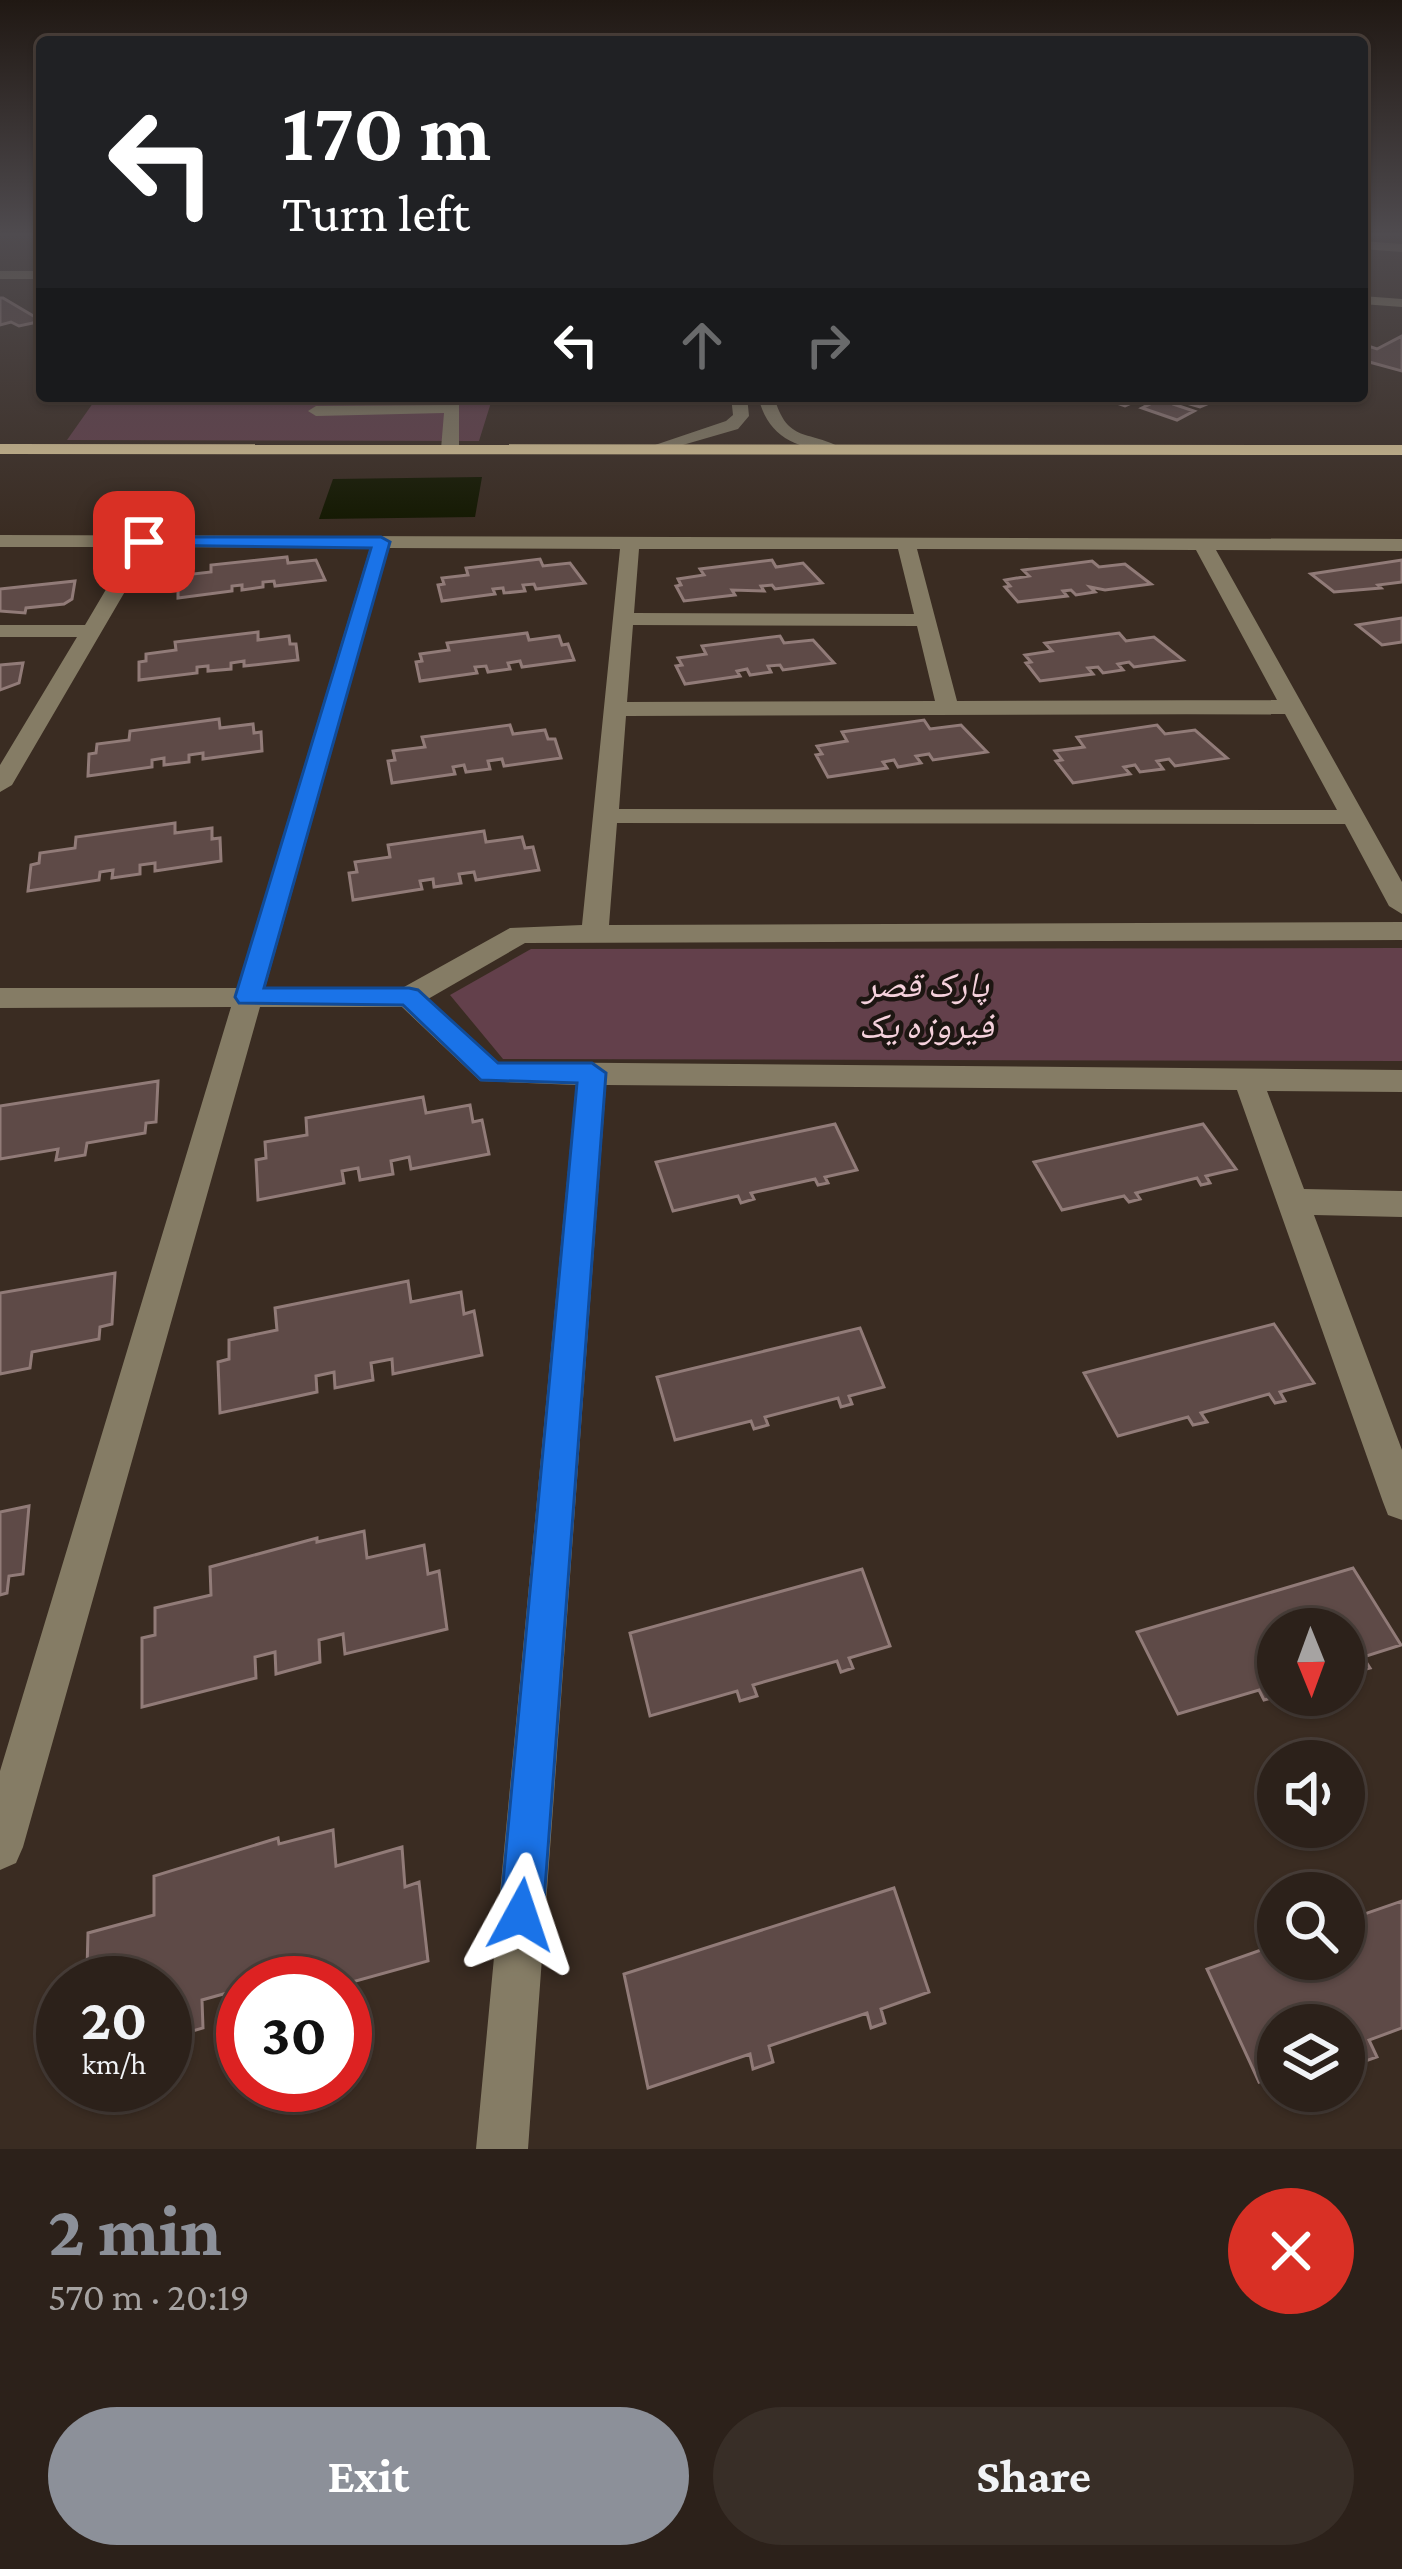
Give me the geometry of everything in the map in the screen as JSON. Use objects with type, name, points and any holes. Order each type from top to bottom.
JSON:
[{"type":"main road","points":[[0,449],[1402,450]]},
{"type":"street","points":[[661,449],[732,425],[741,416],[740,402]]},
{"type":"street","points":[[768,402],[779,432],[790,440],[834,449]]},
{"type":"street","points":[[316,411],[453,408],[450,449]]},
{"type":"street","points":[[0,542],[1402,545]]},
{"type":"street","points":[[0,785],[144,542]]},
{"type":"street","points":[[0,1847],[381,542]]},
{"type":"street","points":[[595,934],[630,543]]},
{"type":"street","points":[[906,544],[948,708]]},
{"type":"street","points":[[1204,544],[1402,906]]},
{"type":"street","points":[[623,619],[926,620]]},
{"type":"street","points":[[0,631],[92,631]]},
{"type":"street","points":[[615,710],[1292,707]]},
{"type":"street","points":[[0,726],[35,726]]},
{"type":"street","points":[[605,816],[1353,817]]},
{"type":"street","points":[[2,1001],[409,997],[520,934],[1402,931]]},
{"type":"street","points":[[409,997],[491,1073],[1402,1081]]},
{"type":"street","points":[[502,2149],[592,1073]]},
{"type":"street","points":[[1248,1079],[1400,1490]]},
{"type":"street","points":[[1293,1202],[1402,1204]]},
{"type":"green space","points":[[94,402],[491,402],[479,441],[67,440]]},
{"type":"green space","name":"پارک قصر فیروزه یک","points":[[1402,948],[1402,1061],[503,1059],[450,995],[531,949]]},
{"type":"shaded area","points":[[482,477],[475,517],[319,519],[333,479]]},
{"type":"building","points":[[1402,336],[1402,371],[1368,362],[1368,346],[1377,349]]},
{"type":"building","points":[[1139,402],[1183,402],[1176,405],[1194,411],[1177,420],[1142,408],[1148,405]]},
{"type":"building","points":[[287,557],[288,563],[316,560],[325,580],[275,586],[274,581],[263,582],[263,587],[242,590],[242,585],[232,586],[232,591],[178,598],[178,582],[184,581],[184,575],[211,572],[211,565]]},
{"type":"building","points":[[540,559],[543,566],[570,563],[585,583],[536,589],[534,584],[523,585],[525,591],[493,589],[495,594],[442,601],[438,585],[444,584],[442,578],[468,575],[466,568]]},
{"type":"building","points":[[772,560],[776,567],[803,563],[822,583],[775,589],[761,586],[764,591],[732,590],[735,595],[684,601],[676,586],[681,585],[678,579],[704,575],[700,569]]},
{"type":"building","points":[[1402,560],[1402,582],[1378,585],[1381,588],[1334,592],[1311,574]]},
{"type":"building","points":[[1092,561],[1099,567],[1125,564],[1151,584],[1105,590],[1090,587],[1095,592],[1063,591],[1067,596],[1018,602],[1005,587],[1010,586],[1005,580],[1029,576],[1023,570]]},
{"type":"building","points":[[75,581],[72,599],[64,604],[26,608],[25,613],[0,611],[0,589]]},
{"type":"building","points":[[1402,618],[1402,642],[1382,645],[1357,625]]},
{"type":"building","points":[[258,632],[258,640],[289,636],[290,644],[296,644],[298,660],[244,666],[244,661],[231,663],[231,669],[197,667],[197,673],[139,680],[139,662],[146,661],[146,654],[176,650],[175,642]]},
{"type":"building","points":[[527,633],[529,640],[559,636],[574,660],[522,667],[520,661],[508,663],[510,669],[488,672],[486,666],[475,667],[477,673],[420,681],[416,662],[422,661],[420,654],[449,650],[447,643]]},
{"type":"building","points":[[1119,633],[1126,641],[1154,637],[1183,660],[1134,667],[1129,662],[1118,664],[1123,670],[1103,673],[1098,667],[1088,668],[1093,674],[1040,681],[1026,663],[1031,662],[1025,655],[1052,651],[1045,643]]},
{"type":"building","points":[[780,636],[784,643],[813,640],[834,663],[783,670],[780,665],[768,666],[771,672],[750,675],[747,669],[737,671],[740,676],[685,684],[676,666],[682,665],[678,658],[706,654],[702,646]]},
{"type":"building","points":[[23,663],[19,683],[0,690],[0,665]]},
{"type":"building","points":[[219,719],[220,728],[253,724],[254,733],[261,732],[262,751],[203,759],[203,753],[189,755],[189,762],[164,765],[164,758],[152,760],[152,767],[88,776],[89,754],[96,753],[97,744],[129,740],[130,731]]},
{"type":"building","points":[[924,720],[930,729],[961,725],[987,752],[933,760],[929,754],[916,756],[921,763],[898,767],[894,760],[883,762],[887,768],[828,777],[816,755],[822,754],[817,746],[847,741],[842,732]]},
{"type":"building","points":[[510,725],[513,734],[545,730],[548,739],[555,739],[561,758],[504,766],[502,759],[488,761],[490,769],[466,772],[464,765],[453,767],[455,774],[392,783],[388,761],[395,760],[393,751],[425,747],[422,737]]},
{"type":"building","points":[[1157,725],[1165,734],[1195,730],[1227,758],[1175,766],[1169,759],[1157,761],[1163,769],[1140,772],[1135,765],[1124,767],[1130,774],[1073,783],[1056,761],[1062,760],[1055,751],[1084,747],[1077,737]]},
{"type":"building","points":[[175,823],[175,833],[212,828],[212,839],[220,838],[221,861],[155,871],[155,863],[140,865],[140,874],[112,878],[113,870],[100,872],[99,880],[28,891],[31,865],[39,863],[40,853],[75,848],[76,837]]},
{"type":"building","points":[[484,831],[486,842],[522,837],[525,848],[533,847],[539,870],[476,880],[474,872],[459,874],[461,883],[434,887],[433,879],[420,881],[422,889],[353,900],[349,873],[357,872],[355,862],[390,857],[388,845]]},
{"type":"building","points":[[158,1081],[156,1122],[146,1123],[145,1133],[87,1143],[85,1155],[56,1160],[58,1149],[0,1159],[0,1106]]},
{"type":"building","points":[[423,1097],[426,1113],[470,1105],[473,1122],[482,1120],[489,1154],[411,1169],[409,1157],[391,1161],[393,1174],[360,1180],[358,1168],[342,1171],[344,1183],[258,1200],[256,1160],[266,1158],[265,1142],[307,1135],[306,1118]]},
{"type":"building","points":[[835,1124],[857,1170],[825,1177],[828,1183],[818,1185],[815,1179],[751,1193],[754,1199],[741,1203],[738,1196],[673,1211],[656,1162]]},
{"type":"building","points":[[1203,1124],[1236,1169],[1206,1176],[1210,1183],[1201,1185],[1197,1178],[1136,1193],[1140,1199],[1129,1202],[1124,1196],[1062,1210],[1034,1162]]},
{"type":"building","points":[[115,1273],[112,1324],[100,1327],[99,1339],[32,1352],[30,1368],[0,1374],[0,1293]]},
{"type":"building","points":[[408,1281],[411,1302],[461,1292],[464,1314],[474,1311],[482,1355],[393,1374],[392,1359],[371,1363],[373,1380],[335,1388],[334,1372],[316,1376],[317,1392],[220,1413],[218,1362],[229,1359],[229,1340],[277,1330],[275,1308]]},
{"type":"building","points":[[1274,1324],[1314,1383],[1280,1392],[1285,1401],[1275,1403],[1269,1394],[1201,1413],[1207,1422],[1193,1425],[1188,1417],[1118,1436],[1084,1373]]},
{"type":"building","points":[[860,1328],[884,1387],[849,1396],[852,1404],[841,1407],[838,1398],[765,1417],[768,1425],[754,1429],[751,1421],[675,1440],[657,1377]]},
{"type":"building","points":[[29,1506],[23,1574],[9,1576],[7,1593],[0,1595],[0,1512]]},
{"type":"building","points":[[364,1531],[367,1558],[424,1545],[428,1574],[439,1571],[447,1629],[345,1654],[343,1634],[319,1640],[320,1662],[276,1674],[275,1652],[255,1657],[256,1678],[142,1707],[142,1638],[155,1635],[155,1608],[211,1595],[210,1567],[317,1538],[317,1542]]},
{"type":"building","points":[[1353,1568],[1401,1645],[1365,1656],[1365,1608],[1257,1608],[1257,1691],[1178,1714],[1137,1632]]},
{"type":"building","points":[[862,1569],[890,1646],[849,1658],[853,1668],[841,1672],[837,1661],[753,1685],[757,1696],[740,1701],[737,1691],[650,1716],[630,1633]]},
{"type":"building","points":[[333,1830],[336,1866],[402,1847],[405,1887],[419,1882],[428,1961],[372,1977],[372,1956],[216,1956],[216,1996],[202,2000],[203,2028],[192,2031],[192,1956],[87,1956],[88,1933],[154,1915],[154,1876],[278,1838],[279,1844]]},
{"type":"building","points":[[894,1888],[929,1992],[881,2009],[885,2023],[871,2028],[867,2013],[769,2046],[773,2062],[753,2069],[750,2054],[648,2088],[624,1974]]},
{"type":"building","points":[[1402,1901],[1402,2028],[1369,2040],[1377,2057],[1365,2061],[1365,2004],[1257,2004],[1257,2078],[1207,1969],[1257,1951],[1257,1980],[1365,1980],[1365,1914]]},
{"type":"route","points":[[144,542],[381,542],[248,997],[409,997],[491,1073],[592,1073],[521,1915]]}]
